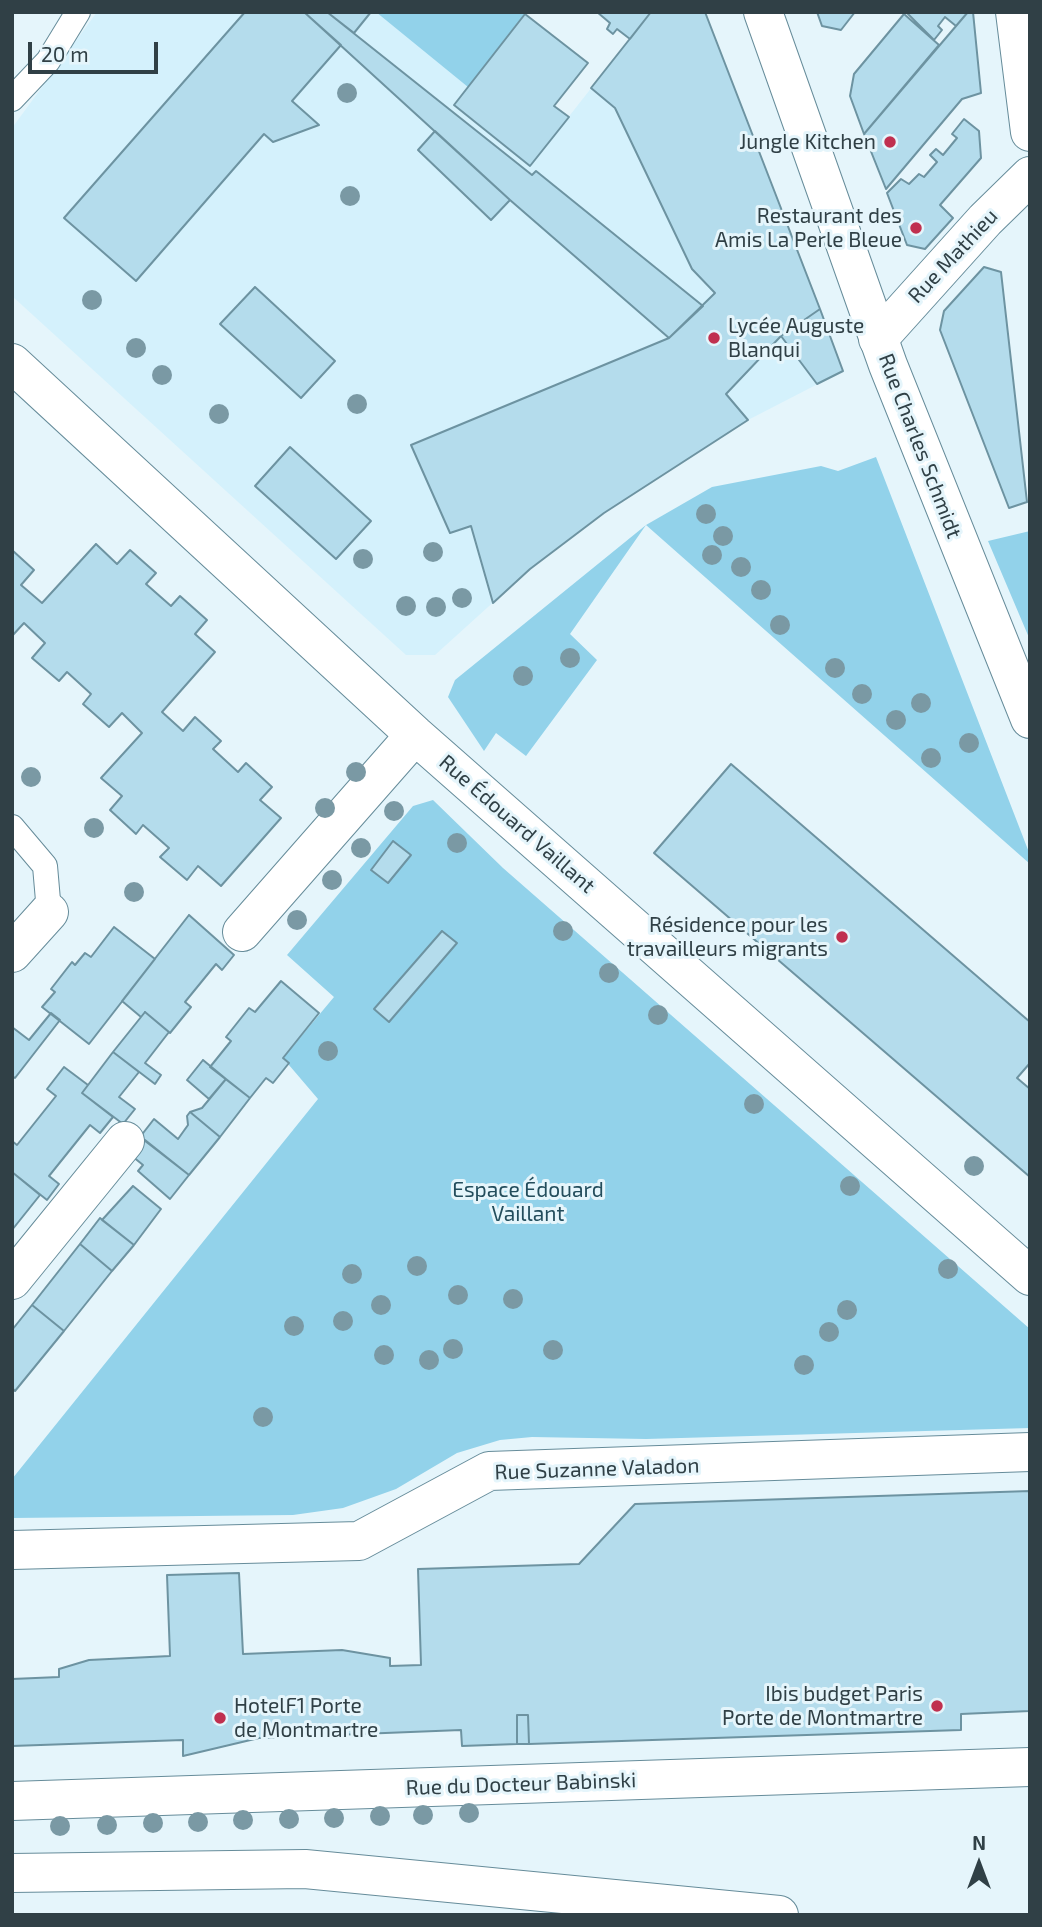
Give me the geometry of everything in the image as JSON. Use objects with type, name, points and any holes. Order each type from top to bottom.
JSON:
[{"type":"main road","name":"Rue Charles Schmidt","points":[[763,12],[878,339],[1030,719]]},
{"type":"main road","points":[[1014,12],[1030,132]]},
{"type":"main road","name":"Rue Mathieu","points":[[878,339],[985,220],[1030,176]]},
{"type":"main road","name":"Rue Édouard Vaillant","points":[[12,363],[415,735],[1030,1276]]},
{"type":"main road","points":[[242,932],[415,735]]},
{"type":"main road","points":[[12,953],[49,912]]},
{"type":"main road","points":[[12,1280],[125,1141]]},
{"type":"main road","name":"Rue Suzanne Valadon","points":[[12,1550],[359,1541],[489,1471],[1030,1452]]},
{"type":"main road","name":"Rue du Docteur Babinski","points":[[12,1801],[1030,1767]]},
{"type":"main road","points":[[27,1873],[304,1869],[779,1915]]},
{"type":"lane","points":[[12,99],[48,61],[78,12]]},
{"type":"lane","points":[[12,827],[45,866],[49,912]]},
{"type":"shaded area","points":[[97,12],[526,12],[455,105],[530,166],[651,12],[705,12],[843,371],[748,420],[633,492],[530,569],[435,655],[406,655],[12,296],[12,128]]},
{"type":"green space","points":[[376,12],[526,12],[468,87]]},
{"type":"green space","points":[[876,457],[1030,855],[1030,864],[646,525],[712,487],[821,466],[838,471]]},
{"type":"green space","points":[[646,525],[570,634],[597,660],[526,756],[496,733],[484,751],[448,697],[455,680]]},
{"type":"green space","points":[[1030,531],[1030,640],[988,541]]},
{"type":"green space","name":"Espace Édouard Vaillant","points":[[433,800],[503,868],[1030,1329],[1030,1428],[646,1439],[532,1437],[500,1440],[457,1453],[396,1489],[343,1508],[293,1515],[12,1518],[12,1479],[318,1099],[283,1058],[334,997],[287,955],[413,806]]},
{"type":"building","points":[[245,12],[304,12],[341,45],[292,101],[319,125],[273,142],[264,134],[136,281],[64,218]]},
{"type":"building","points":[[304,12],[327,12],[532,175],[536,171],[703,306],[669,338],[510,200]]},
{"type":"building","points":[[327,12],[371,12],[354,33]]},
{"type":"building","points":[[597,12],[651,12],[630,39],[617,29],[613,34],[607,29],[610,23]]},
{"type":"building","points":[[651,12],[705,12],[820,309],[781,336],[726,394],[748,420],[604,513],[530,569],[493,603],[471,526],[450,533],[411,445],[669,338],[715,293],[692,269],[615,108],[591,88]]},
{"type":"building","points":[[817,12],[855,12],[841,30],[822,26]]},
{"type":"building","points":[[906,12],[968,12],[956,26],[945,17],[938,26],[942,30],[934,40]]},
{"type":"building","points":[[968,12],[973,12],[981,93],[962,99],[886,189],[864,134]]},
{"type":"building","points":[[525,14],[588,63],[554,106],[569,117],[530,166],[454,105]]},
{"type":"building","points":[[904,14],[939,45],[864,134],[850,96],[854,74]]},
{"type":"building","points":[[964,119],[979,131],[981,158],[940,205],[953,218],[925,249],[907,245],[887,193],[901,179],[909,184],[919,174],[924,177],[937,162],[930,155],[936,149],[943,155],[957,138],[952,134]]},
{"type":"building","points":[[435,131],[510,200],[491,220],[418,150]]},
{"type":"building","points":[[984,267],[1001,272],[1027,502],[1009,508],[940,330],[944,311]]},
{"type":"building","points":[[255,287],[335,361],[301,398],[220,324]]},
{"type":"building","points":[[820,309],[843,371],[817,384],[781,336]]},
{"type":"building","points":[[290,447],[371,521],[336,559],[255,486]]},
{"type":"building","points":[[96,544],[117,564],[130,550],[156,573],[146,584],[171,606],[180,596],[207,620],[195,634],[215,652],[162,712],[183,731],[195,717],[221,741],[213,749],[238,772],[246,763],[272,787],[260,800],[281,818],[221,886],[198,866],[187,880],[160,857],[169,848],[143,825],[136,834],[110,810],[122,796],[101,778],[142,733],[122,713],[109,727],[83,704],[91,694],[67,672],[59,681],[32,658],[45,643],[24,623],[12,636],[12,550],[34,570],[21,585],[42,603]]},
{"type":"building","name":"Résidence pour les travailleurs migrants","points":[[731,764],[1030,1022],[1030,1063],[1017,1078],[1030,1089],[1030,1177],[654,853]]},
{"type":"building","points":[[393,841],[411,855],[388,883],[371,870]]},
{"type":"building","points":[[189,915],[234,955],[222,970],[216,964],[185,1002],[191,1007],[170,1033],[145,1012],[141,1017],[122,1001]]},
{"type":"building","points":[[114,927],[155,959],[89,1044],[42,1007],[55,992],[51,989],[72,962],[75,965],[85,953],[91,957]]},
{"type":"building","points":[[442,931],[457,943],[389,1022],[374,1009]]},
{"type":"building","points":[[281,981],[319,1013],[283,1058],[289,1063],[273,1083],[266,1078],[250,1098],[210,1067],[231,1041],[226,1037],[249,1008],[255,1012]]},
{"type":"building","points":[[145,1012],[169,1032],[145,1063],[161,1075],[155,1084],[113,1052]]},
{"type":"building","points":[[51,1013],[60,1020],[15,1078],[12,1076],[12,1027],[29,1040]]},
{"type":"building","points":[[113,1052],[139,1072],[119,1097],[135,1109],[123,1124],[82,1093]]},
{"type":"building","points":[[203,1060],[226,1079],[209,1099],[187,1080]]},
{"type":"building","points":[[64,1067],[88,1085],[82,1093],[113,1117],[100,1133],[90,1125],[49,1176],[59,1184],[47,1200],[12,1172],[12,1141],[17,1145],[56,1096],[47,1089]]},
{"type":"building","points":[[226,1079],[250,1098],[220,1137],[190,1112],[202,1108]]},
{"type":"building","points":[[190,1112],[220,1137],[189,1175],[140,1137],[154,1119],[178,1139],[188,1125],[187,1116]]},
{"type":"building","points":[[145,1140],[189,1175],[170,1199],[138,1171],[143,1165],[132,1156]]},
{"type":"building","points":[[12,1172],[40,1195],[12,1230]]},
{"type":"building","points":[[133,1186],[161,1209],[134,1245],[102,1220]]},
{"type":"building","points":[[100,1218],[134,1245],[112,1271],[80,1244]]},
{"type":"building","points":[[80,1244],[112,1271],[64,1331],[32,1305]]},
{"type":"building","points":[[32,1305],[64,1331],[15,1391],[12,1388],[12,1330]]},
{"type":"building","points":[[1030,1491],[1030,1711],[961,1714],[961,1730],[529,1744],[528,1715],[517,1715],[517,1744],[462,1746],[461,1730],[259,1738],[183,1756],[183,1740],[12,1746],[12,1679],[59,1677],[59,1669],[89,1660],[170,1656],[167,1575],[239,1573],[243,1654],[342,1650],[390,1658],[390,1666],[421,1665],[418,1569],[579,1564],[635,1504]]},
{"type":"building","points":[[517,1715],[528,1715],[529,1744],[517,1744]]},
{"type":"place","name":"Jungle Kitchen","points":[[890,142]]},
{"type":"place","name":"Restaurant des Amis La Perle Bleue","points":[[916,228]]},
{"type":"place","name":"Lycée Auguste Blanqui","points":[[714,338]]},
{"type":"place","name":"Résidence pour les travailleurs migrants","points":[[842,937]]},
{"type":"place","name":"Ibis budget Paris Porte de Montmartre","points":[[937,1706]]},
{"type":"place","name":"HotelF1 Porte de Montmartre","points":[[220,1718]]}]
